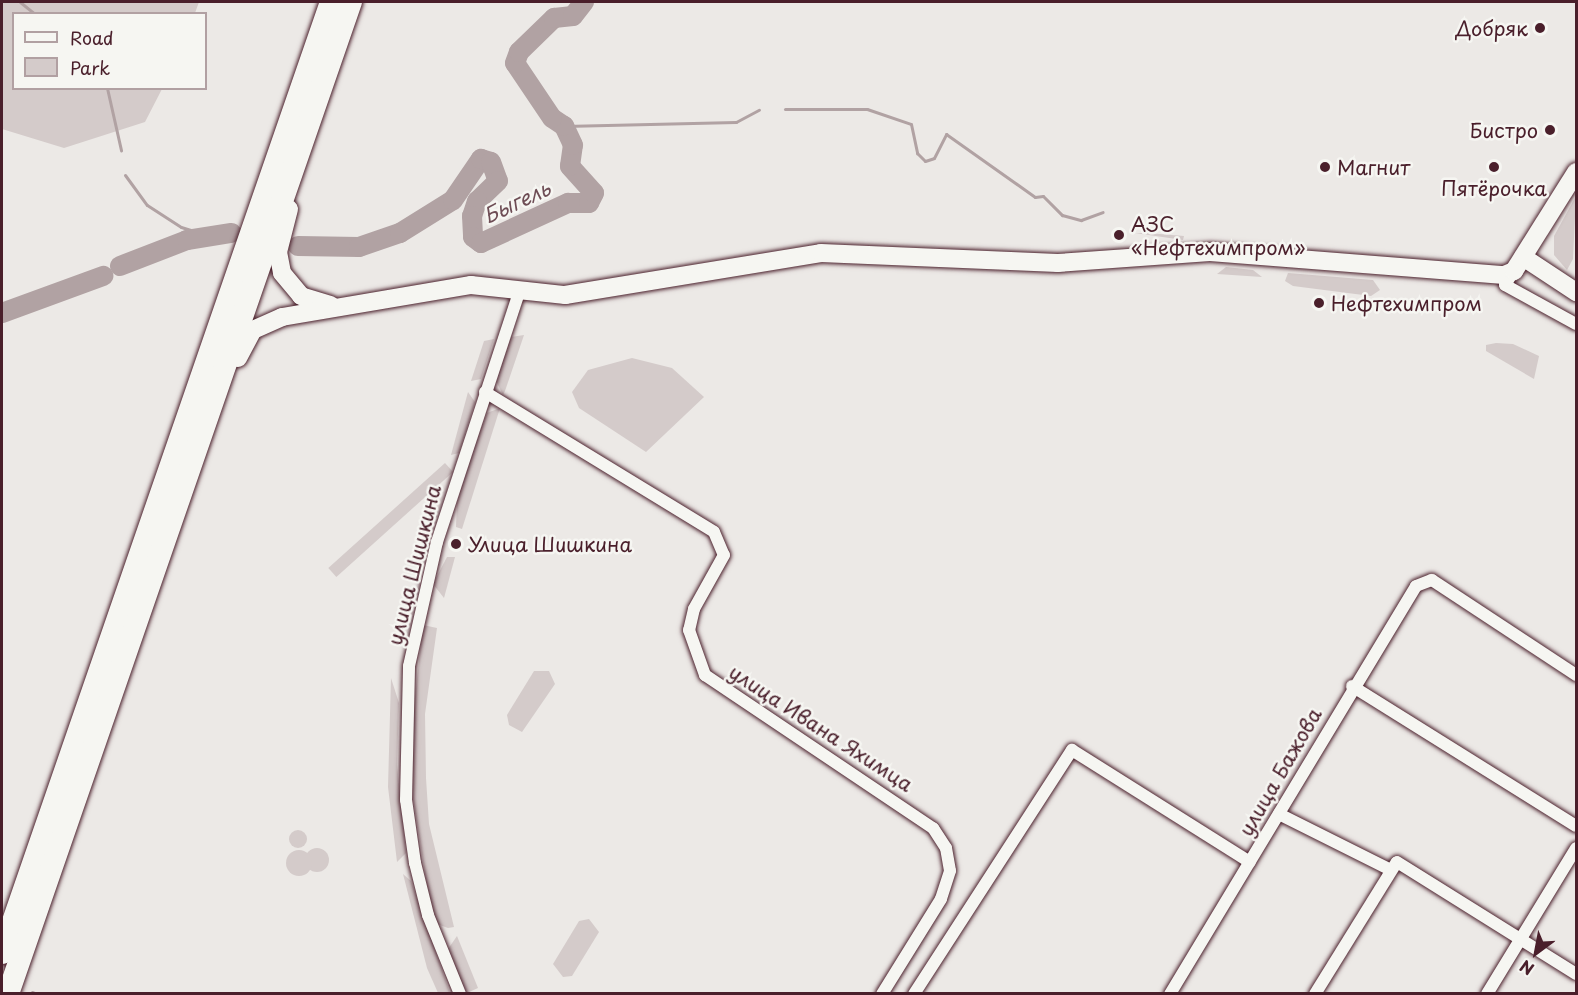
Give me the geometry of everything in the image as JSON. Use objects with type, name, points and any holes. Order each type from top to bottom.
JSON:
[{"type":"highway","points":[[2,953],[331,2]]},
{"type":"highway","points":[[8,993],[351,2]]},
{"type":"street","points":[[311,118],[278,252],[282,273],[301,296],[348,307]]},
{"type":"street","points":[[1514,271],[1576,172]]},
{"type":"street","points":[[205,424],[253,330],[282,317],[471,285],[519,293],[565,296],[821,253],[1059,263],[1130,254],[1210,252],[1485,276],[1514,271],[1576,292]]},
{"type":"street","points":[[1514,271],[1576,324]]},
{"type":"street","name":"улица Шишкина","points":[[460,993],[428,915],[415,863],[404,735],[409,666],[422,596],[485,392],[519,293]]},
{"type":"street","name":"улица Ивана Яхимца","points":[[485,392],[714,532],[724,555],[694,609],[689,630],[705,675],[933,828],[946,848],[950,871],[941,899],[882,993]]},
{"type":"street","name":"улица Бажова","points":[[1170,993],[1279,814],[1352,686],[1416,586],[1432,580],[1576,675]]},
{"type":"street","points":[[1352,686],[1576,826]]},
{"type":"street","points":[[914,993],[1072,750],[1250,862]]},
{"type":"street","points":[[1279,814],[1394,866],[1521,939],[1576,974]]},
{"type":"street","points":[[1487,993],[1576,848]]},
{"type":"street","points":[[1315,993],[1394,866]]},
{"type":"green space","points":[[2,2],[199,2],[195,12],[12,12],[12,90],[161,90],[145,122],[64,148],[2,129]]},
{"type":"green space","points":[[1576,196],[1573,259],[1567,270],[1554,255],[1554,236]]},
{"type":"green space","points":[[1135,233],[1148,233],[1184,236],[1183,240]]},
{"type":"green space","points":[[1226,267],[1253,270],[1262,277],[1217,274]]},
{"type":"green space","points":[[1288,273],[1373,280],[1380,290],[1371,296],[1293,286],[1285,281]]},
{"type":"green space","points":[[524,335],[503,395],[496,381],[511,337]]},
{"type":"green space","points":[[494,339],[481,379],[471,381],[484,341]]},
{"type":"green space","points":[[1513,344],[1539,356],[1534,379],[1486,351],[1486,345]]},
{"type":"green space","points":[[632,358],[672,368],[704,397],[646,452],[579,408],[572,392],[588,370]]},
{"type":"green space","points":[[468,392],[475,402],[459,453],[451,455]]},
{"type":"green space","points":[[500,408],[462,529],[456,527],[457,503],[469,461],[487,413]]},
{"type":"green space","points":[[445,463],[453,472],[336,577],[328,568]]},
{"type":"green space","points":[[447,557],[455,557],[444,598],[433,584]]},
{"type":"green space","points":[[423,625],[437,628],[425,714],[426,778],[429,824],[454,927],[448,928],[437,924],[429,898],[412,791],[410,742]]},
{"type":"green space","points":[[534,671],[549,671],[555,684],[522,732],[509,725],[507,715]]},
{"type":"green space","points":[[391,678],[399,703],[397,765],[406,853],[397,862],[388,787]]},
{"type":"green space","points":[[298,830],[304,833],[307,839],[304,845],[298,848],[292,845],[289,839],[292,833]]},
{"type":"green space","points":[[317,848],[325,852],[329,860],[325,868],[317,872],[309,868],[305,860],[309,852]]},
{"type":"green space","points":[[299,850],[308,854],[312,863],[308,872],[299,876],[290,872],[286,863],[290,854]]},
{"type":"green space","points":[[403,874],[411,881],[450,993],[438,993],[427,968]]},
{"type":"green space","points":[[589,919],[599,932],[572,976],[563,977],[553,964],[579,921]]},
{"type":"green space","points":[[457,936],[478,988],[467,993],[446,952]]},
{"type":"waterway","points":[[20,2],[32,12]]},
{"type":"waterway","name":"Быгель","points":[[298,246],[359,247],[400,233],[453,200],[481,159],[491,162],[498,181],[477,201],[472,216],[473,237],[481,243],[568,203],[589,203],[594,193],[570,166],[573,145],[564,126],[552,118],[515,63],[519,52],[554,18],[573,16],[584,2]]},
{"type":"waterway","points":[[107,90],[121,150]]},
{"type":"waterway","points":[[785,109],[867,109],[911,124],[917,153],[925,161],[934,158],[946,134],[1035,197],[1043,196],[1062,215],[1081,220],[1103,212]]},
{"type":"waterway","points":[[564,126],[736,122],[759,110]]},
{"type":"waterway","points":[[125,175],[147,205],[181,227],[211,236]]},
{"type":"waterway","name":"Быгель","points":[[120,266],[187,240],[231,233]]},
{"type":"waterway","name":"Быгель","points":[[2,313],[103,276]]},
{"type":"waterway","points":[[32,992],[37,994]]},
{"type":"place","name":"Добряк","points":[[1540,28]]},
{"type":"place","name":"Бистро","points":[[1550,130]]},
{"type":"place","name":"Магнит","points":[[1325,167]]},
{"type":"place","name":"Пятёрочка","points":[[1494,167]]},
{"type":"place","name":"АЗС «Нефтехимпром»","points":[[1119,235]]},
{"type":"place","name":"Нефтехимпром","points":[[1319,303]]},
{"type":"place","name":"Улица Шишкина","points":[[456,544]]}]
